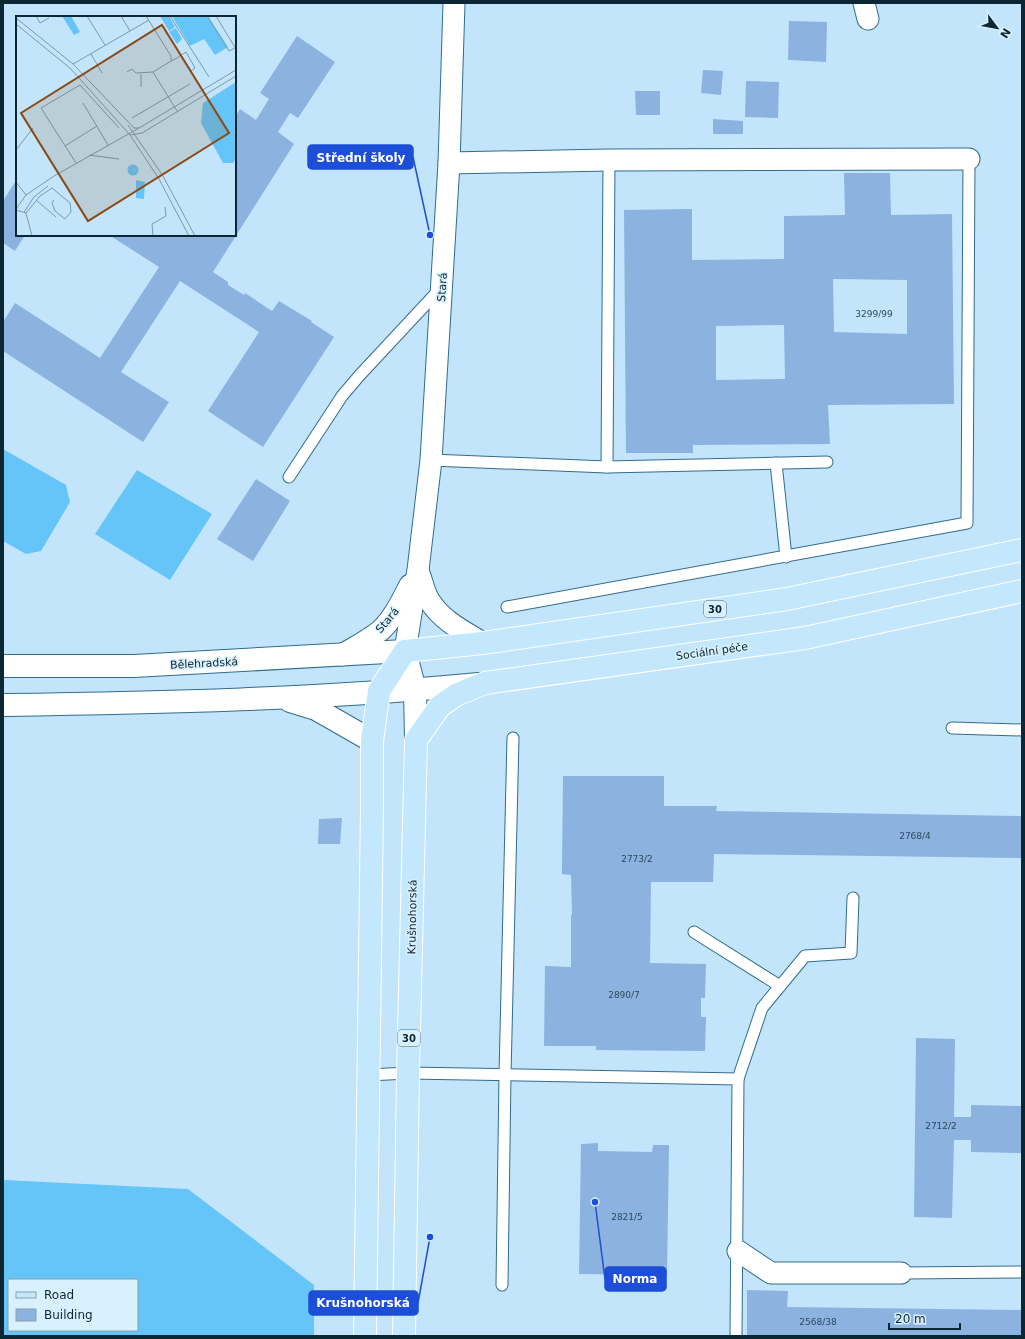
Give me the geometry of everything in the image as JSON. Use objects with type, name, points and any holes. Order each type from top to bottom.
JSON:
[{"type":"main road","name":"30","points":[[365,1336],[372,741],[398,691],[405,651],[483,643],[787,599],[1022,550]]},
{"type":"main road","name":"Sociální péče","points":[[485,683],[805,638],[1022,591]]},
{"type":"main road","points":[[416,740],[440,706],[456,695],[485,683]]},
{"type":"main road","name":"Krušnohorská","points":[[404,1336],[408,1073],[416,740]]},
{"type":"street","name":"Stará","points":[[405,651],[418,570],[431,460],[449,163],[454,3]]},
{"type":"street","points":[[449,163],[609,160],[969,159]]},
{"type":"street","name":"Stará","points":[[418,570],[429,599],[439,613],[453,625],[483,643]]},
{"type":"street","name":"Stará","points":[[342,655],[369,639],[389,621],[403,599],[418,570]]},
{"type":"street","name":"Bělehradská","points":[[3,666],[134,666],[405,651]]},
{"type":"street","name":"30","points":[[398,691],[405,651]]},
{"type":"street","name":"Sociální péče","points":[[398,691],[485,683]]},
{"type":"street","points":[[3,705],[137,704],[398,691]]},
{"type":"street","name":"Krušnohorská","points":[[398,691],[416,740]]},
{"type":"street","points":[[281,698],[316,709],[372,741]]},
{"type":"street","points":[[738,1250],[771,1273],[902,1273]]},
{"type":"lane","points":[[507,608],[968,523],[969,159]]},
{"type":"lane","points":[[607,467],[609,160]]},
{"type":"lane","points":[[289,477],[342,396],[442,287]]},
{"type":"lane","points":[[431,460],[607,467],[827,462]]},
{"type":"lane","points":[[776,464],[786,557]]},
{"type":"lane","points":[[952,728],[1022,730]]},
{"type":"lane","points":[[502,1285],[505,1076],[513,738]]},
{"type":"lane","points":[[736,1336],[738,1250],[738,1079],[762,1008],[805,956],[851,953],[853,898]]},
{"type":"lane","points":[[694,932],[780,986]]},
{"type":"lane","points":[[368,1075],[408,1073],[505,1076],[738,1079]]},
{"type":"lane","points":[[902,1273],[1022,1272]]},
{"type":"shaded area","points":[[3,449],[66,485],[70,502],[41,551],[26,554],[3,541]]},
{"type":"shaded area","points":[[137,470],[212,514],[170,580],[95,534]]},
{"type":"shaded area","points":[[3,1180],[188,1189],[314,1285],[314,1336],[3,1336]]},
{"type":"building","points":[[789,21],[827,22],[826,62],[788,60]]},
{"type":"building","points":[[297,36],[335,62],[298,118],[290,113],[278,132],[294,144],[236,236],[236,115],[240,109],[256,120],[269,99],[260,93]]},
{"type":"building","points":[[703,70],[723,71],[721,95],[701,93]]},
{"type":"building","points":[[746,81],[779,82],[778,118],[745,117]]},
{"type":"building","points":[[635,91],[660,91],[660,115],[636,115]]},
{"type":"building","points":[[713,119],[743,121],[743,134],[713,134]]},
{"type":"building","points":[[844,173],[890,173],[891,215],[952,214],[954,404],[828,405],[830,444],[693,445],[693,453],[626,453],[624,210],[692,209],[692,260],[784,259],[784,216],[845,215]],"holes":[[[833,279],[907,280],[907,334],[834,332]],[[784,325],[785,379],[716,380],[716,326]]]},
{"type":"building","points":[[16,181],[16,236],[24,236],[15,251],[3,243],[3,201]]},
{"type":"building","points":[[111,236],[236,236],[213,272],[228,282],[228,285],[244,295],[245,293],[272,311],[279,301],[312,321],[311,322],[334,337],[263,447],[208,411],[259,332],[180,281],[121,372],[169,402],[143,442],[3,351],[3,322],[15,303],[100,358],[159,267]]},
{"type":"building","points":[[256,479],[290,501],[253,561],[217,539]]},
{"type":"building","points":[[563,776],[664,776],[664,806],[717,806],[716,811],[1022,816],[1022,858],[714,854],[713,882],[651,882],[650,963],[706,964],[705,998],[701,998],[701,1017],[706,1017],[705,1051],[596,1050],[596,1046],[544,1046],[545,966],[571,967],[571,875],[562,874]]},
{"type":"building","points":[[342,818],[340,844],[318,844],[319,819]]},
{"type":"building","points":[[916,1038],[955,1039],[954,1117],[971,1117],[971,1105],[1022,1106],[1022,1153],[971,1152],[971,1140],[954,1140],[952,1218],[914,1217]]},
{"type":"building","points":[[598,1143],[598,1151],[652,1152],[653,1145],[669,1145],[667,1275],[579,1274],[581,1144]]},
{"type":"building","points":[[747,1290],[788,1291],[787,1307],[1022,1310],[1022,1336],[747,1336]]},
{"type":"place","name":"Střední školy","points":[[430,235]]},
{"type":"place","name":"Norma","points":[[595,1202]]},
{"type":"place","name":"Krušnohorská","points":[[430,1237]]}]
